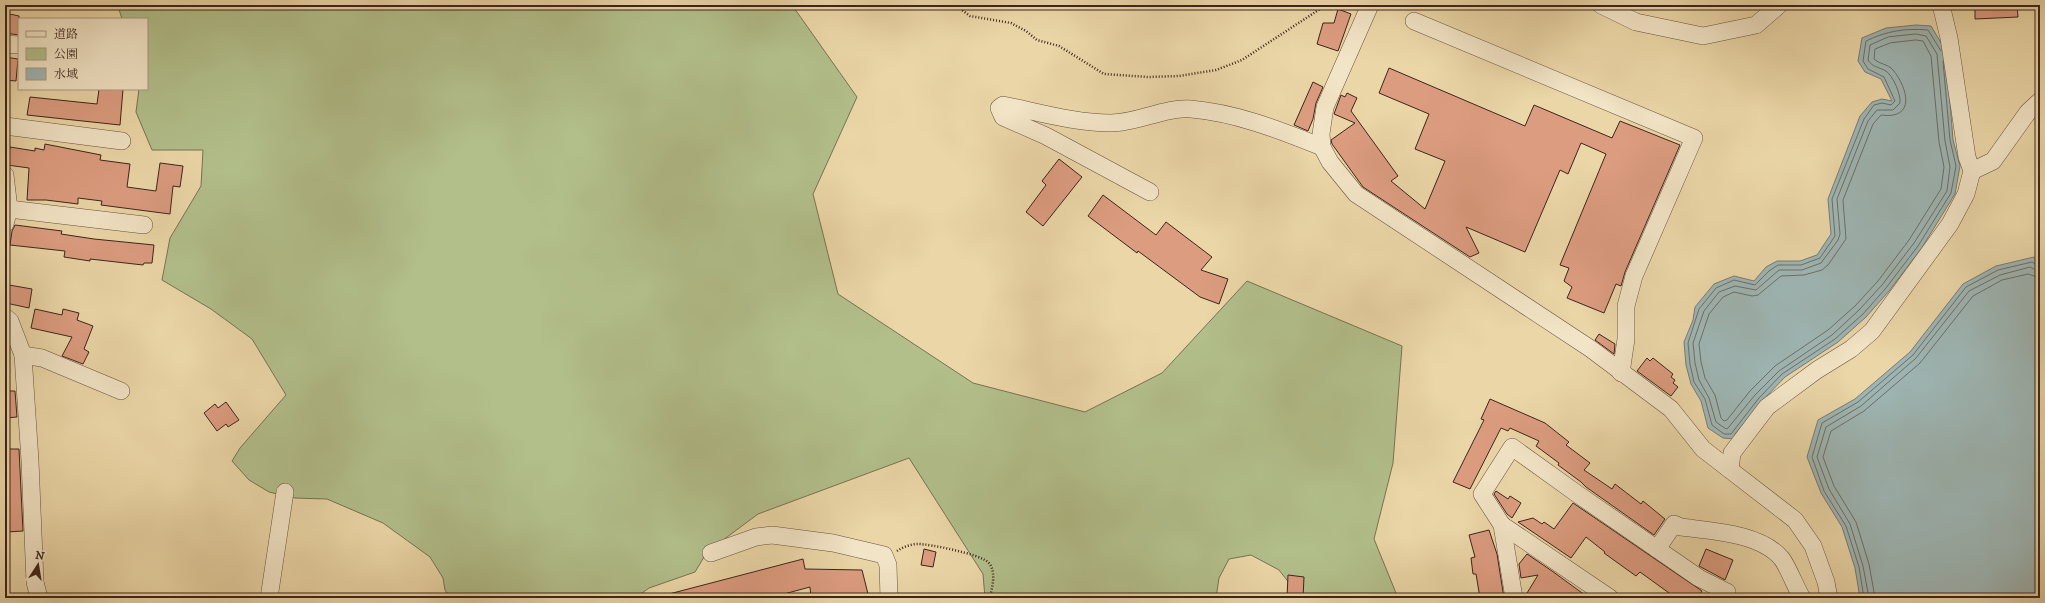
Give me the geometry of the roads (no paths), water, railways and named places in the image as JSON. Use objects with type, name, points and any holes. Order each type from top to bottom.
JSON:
[{"type":"street","points":[[1370,5],[1325,107],[1321,134],[1322,147],[1330,162],[1356,194],[1592,349],[1621,373],[1671,409],[1703,449],[1795,520],[1813,546],[1826,582],[1829,598]]},
{"type":"street","points":[[1601,5],[1636,22],[1702,36],[1756,25],[1779,5]]},
{"type":"street","points":[[1730,470],[1732,453],[1767,407],[1817,370],[1851,349],[1872,331],[1950,224],[1966,194],[1972,171],[1967,157],[1949,38],[1942,9],[1944,5]]},
{"type":"street","points":[[1414,21],[1694,138],[1634,276],[1626,306],[1626,339],[1621,373]]},
{"type":"street","points":[[5,44],[18,45]]},
{"type":"street","points":[[1972,171],[1993,161],[2028,112],[2040,101]]},
{"type":"street","points":[[1150,192],[1046,136],[1003,117],[999,108],[1003,105],[1069,118],[1112,123],[1189,109],[1221,113],[1270,126],[1322,147]]},
{"type":"street","points":[[5,126],[122,141]]},
{"type":"street","points":[[5,175],[7,217],[144,225]]},
{"type":"street","points":[[5,317],[10,321],[23,355],[30,461],[35,582],[39,598]]},
{"type":"street","points":[[23,355],[42,358],[121,391]]},
{"type":"street","points":[[1610,598],[1502,525],[1482,494],[1512,447],[1699,578],[1726,592],[1727,598]]},
{"type":"street","points":[[268,598],[285,492]]},
{"type":"street","points":[[1657,549],[1674,524],[1681,527],[1734,535],[1770,548],[1783,560],[1802,598]]},
{"type":"street","points":[[1502,525],[1514,598]]},
{"type":"street","points":[[711,553],[756,537],[772,535],[833,543],[884,555],[888,565],[889,598]]},
{"type":"water","points":[[1916,25],[1931,26],[1946,51],[1953,140],[1960,166],[1955,194],[1921,249],[1889,291],[1866,317],[1838,342],[1785,377],[1762,401],[1735,434],[1734,439],[1723,438],[1708,428],[1701,401],[1691,384],[1686,365],[1684,342],[1693,320],[1695,307],[1714,284],[1734,276],[1754,281],[1766,267],[1777,261],[1800,261],[1817,255],[1831,234],[1828,199],[1860,116],[1872,102],[1882,99],[1892,101],[1881,79],[1865,72],[1858,61],[1862,38],[1886,28]]},
{"type":"water","points":[[2034,257],[2040,265],[2040,598],[1860,598],[1855,568],[1842,527],[1821,493],[1807,457],[1818,420],[1855,399],[1910,352],[1963,284],[1996,266]]}]
